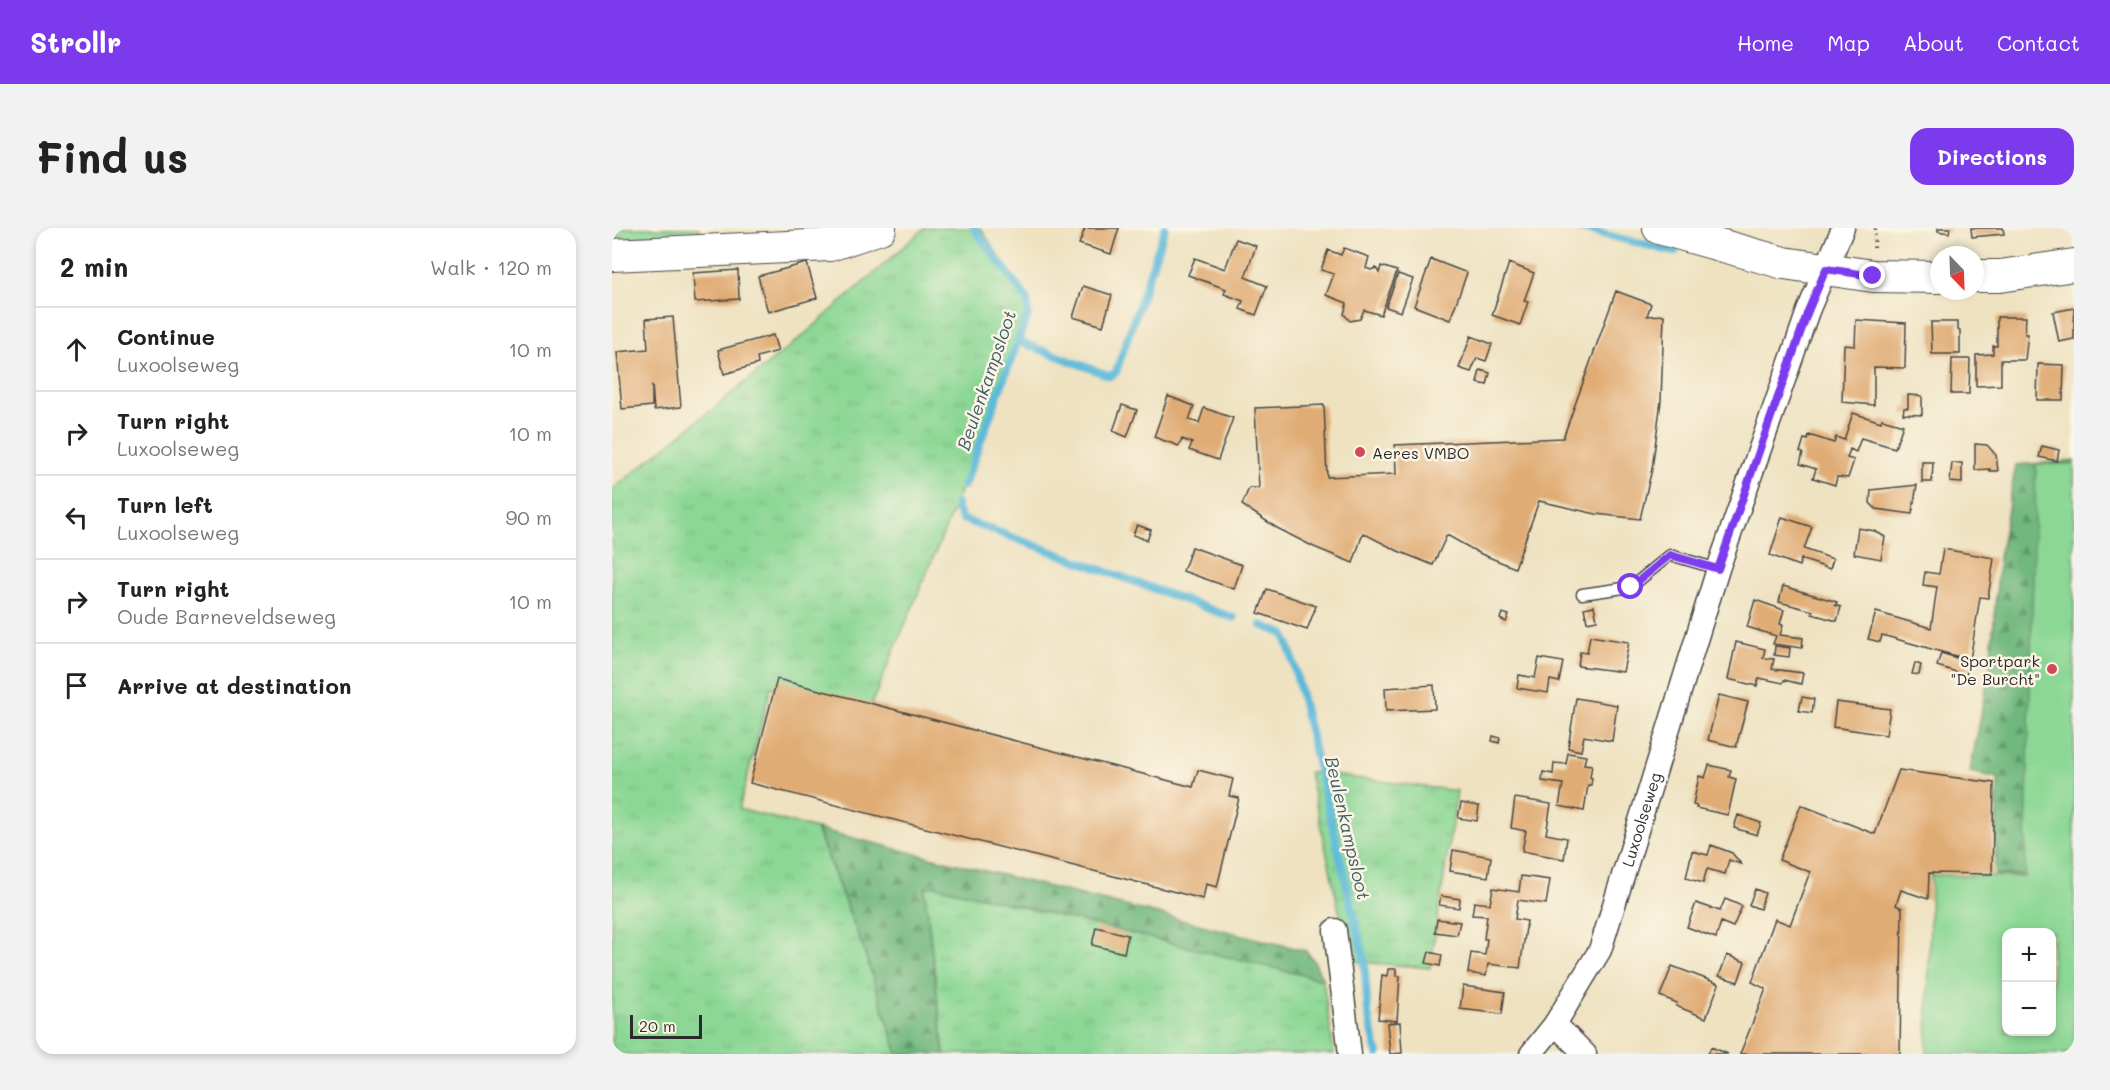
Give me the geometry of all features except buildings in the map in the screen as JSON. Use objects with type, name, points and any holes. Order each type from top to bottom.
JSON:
[{"type":"street","points":[[612,255],[830,244],[880,228]]},
{"type":"street","points":[[1659,228],[1784,263],[1873,276],[1930,277]]},
{"type":"street","name":"Luxoolseweg","points":[[1531,1054],[1555,1024],[1600,950],[1718,569],[1808,311],[1843,228]]},
{"type":"street","points":[[1984,276],[2000,276],[2074,265]]},
{"type":"street","points":[[1335,930],[1350,1054]]},
{"type":"street","points":[[1555,1024],[1585,1054]]},
{"type":"lane","points":[[1582,594],[1631,587],[1670,555],[1718,569]]},
{"type":"green space","points":[[612,228],[699,228],[699,236],[612,238]]},
{"type":"green space","points":[[925,228],[981,228],[1030,306],[952,513],[869,710],[771,687],[739,809],[816,829],[863,948],[898,1054],[612,1054],[612,490],[805,334]]},
{"type":"green space","points":[[2074,461],[2048,875],[1995,875],[1998,778],[1970,772],[1990,668],[1999,558],[2016,465]]},
{"type":"green space","name":"Sportpark \"De Burcht\"","points":[[2036,464],[2074,464],[2074,1054],[1927,1054],[1931,875],[2025,877]]},
{"type":"green space","points":[[1309,772],[1457,791],[1430,968],[1350,961]]},
{"type":"green space","points":[[817,829],[1306,951],[1314,961],[1323,980],[936,886],[926,887],[944,1054],[898,1054],[863,948]]},
{"type":"green space","points":[[936,886],[1323,980],[1334,1054],[944,1054],[925,893],[926,887]]},
{"type":"waterway","name":"Beulenkampsloot","points":[[964,486],[1028,314],[1027,299],[974,228]]},
{"type":"waterway","points":[[1018,341],[1110,376],[1116,372],[1165,228]]},
{"type":"waterway","points":[[1579,228],[1675,252],[1675,250]]},
{"type":"waterway","name":"Beulenkampsloot","points":[[957,504],[957,510],[962,519],[1234,618]]},
{"type":"waterway","name":"Beulenkampsloot","points":[[1261,625],[1284,634],[1291,653],[1364,957],[1368,1015],[1378,1054]]},
{"type":"place","name":"Aeres VMBO","points":[[1360,452]]},
{"type":"place","name":"Sportpark \"De Burcht\"","points":[[2052,669]]},
{"type":"route","points":[[1631,587],[1670,555],[1718,569],[1808,311],[1826,269],[1873,276]]}]
